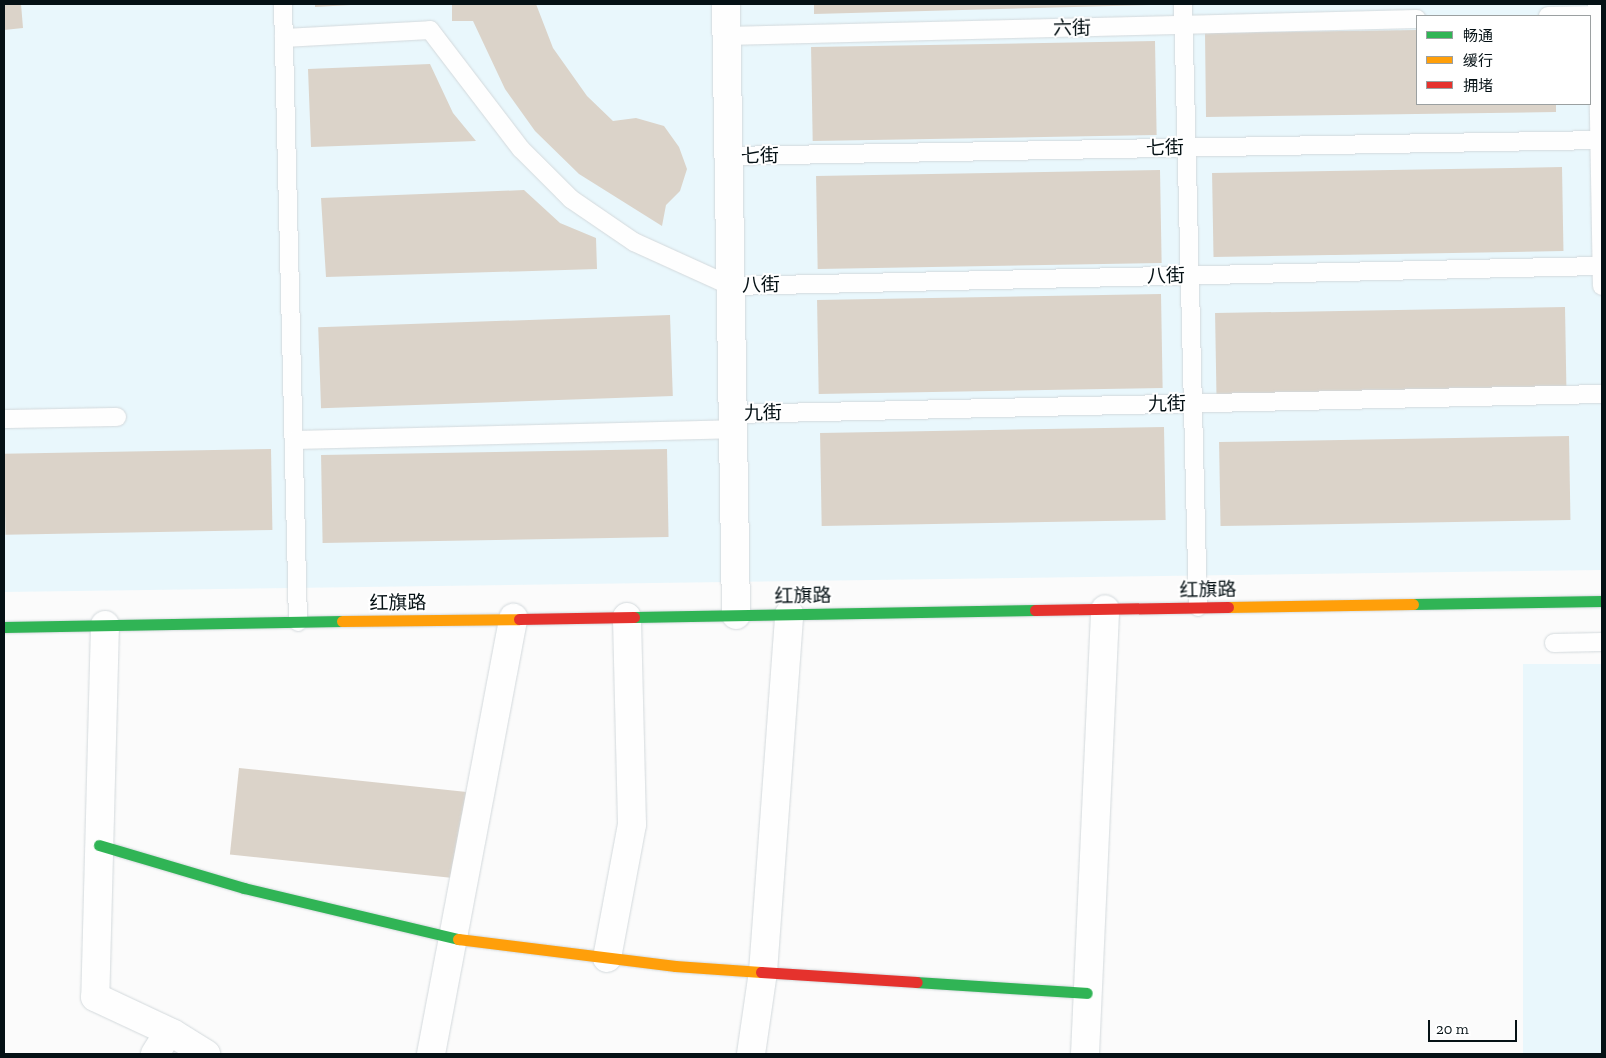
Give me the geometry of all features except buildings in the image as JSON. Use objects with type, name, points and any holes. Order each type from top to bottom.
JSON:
[{"type":"street","points":[[726,4],[736,615]]},
{"type":"street","name":"红旗路","points":[[4,627],[1602,601]]},
{"type":"street","points":[[1085,1054],[1104,609]]},
{"type":"street","points":[[751,1054],[763,972],[789,614]]},
{"type":"street","points":[[608,958],[632,824],[627,617]]},
{"type":"street","points":[[431,1054],[513,618]]},
{"type":"street","points":[[105,625],[95,997],[162,1043],[206,1054]]},
{"type":"street","points":[[99,846],[244,888],[453,938],[608,958],[763,972],[1087,993]]},
{"type":"lane","points":[[283,4],[298,622]]},
{"type":"lane","points":[[1184,4],[1198,607]]},
{"type":"lane","points":[[1558,15],[1599,11],[1602,286]]},
{"type":"lane","name":"六街","points":[[726,36],[1416,19]]},
{"type":"lane","points":[[284,38],[430,30],[521,150],[571,199],[634,242],[730,286]]},
{"type":"lane","name":"七街","points":[[728,156],[1601,140]]},
{"type":"lane","name":"八街","points":[[730,286],[1602,266]]},
{"type":"lane","name":"九街","points":[[294,440],[1193,403],[1602,394]]},
{"type":"lane","points":[[4,419],[116,417]]},
{"type":"lane","points":[[1554,643],[1602,642]]},
{"type":"shaded area","points":[[4,4],[1602,4],[1602,570],[4,592]]},
{"type":"shaded area","points":[[1523,664],[1602,664],[1602,1054],[1523,1054]]},
{"type":"traffic: fast","points":[[1413,604],[1602,601]]},
{"type":"traffic: fast","points":[[634,617],[1035,610]]},
{"type":"traffic: fast","points":[[4,627],[342,621]]},
{"type":"traffic: fast","points":[[99,845],[244,888],[458,939]]},
{"type":"traffic: fast","points":[[917,982],[1087,993]]},
{"type":"traffic: slow","points":[[1228,607],[1413,604]]},
{"type":"traffic: slow","points":[[342,621],[519,619]]},
{"type":"traffic: slow","points":[[458,939],[675,966],[761,972]]},
{"type":"traffic: jam","points":[[1035,610],[1228,607]]},
{"type":"traffic: jam","points":[[519,619],[634,617]]},
{"type":"traffic: jam","points":[[761,972],[917,982]]}]
